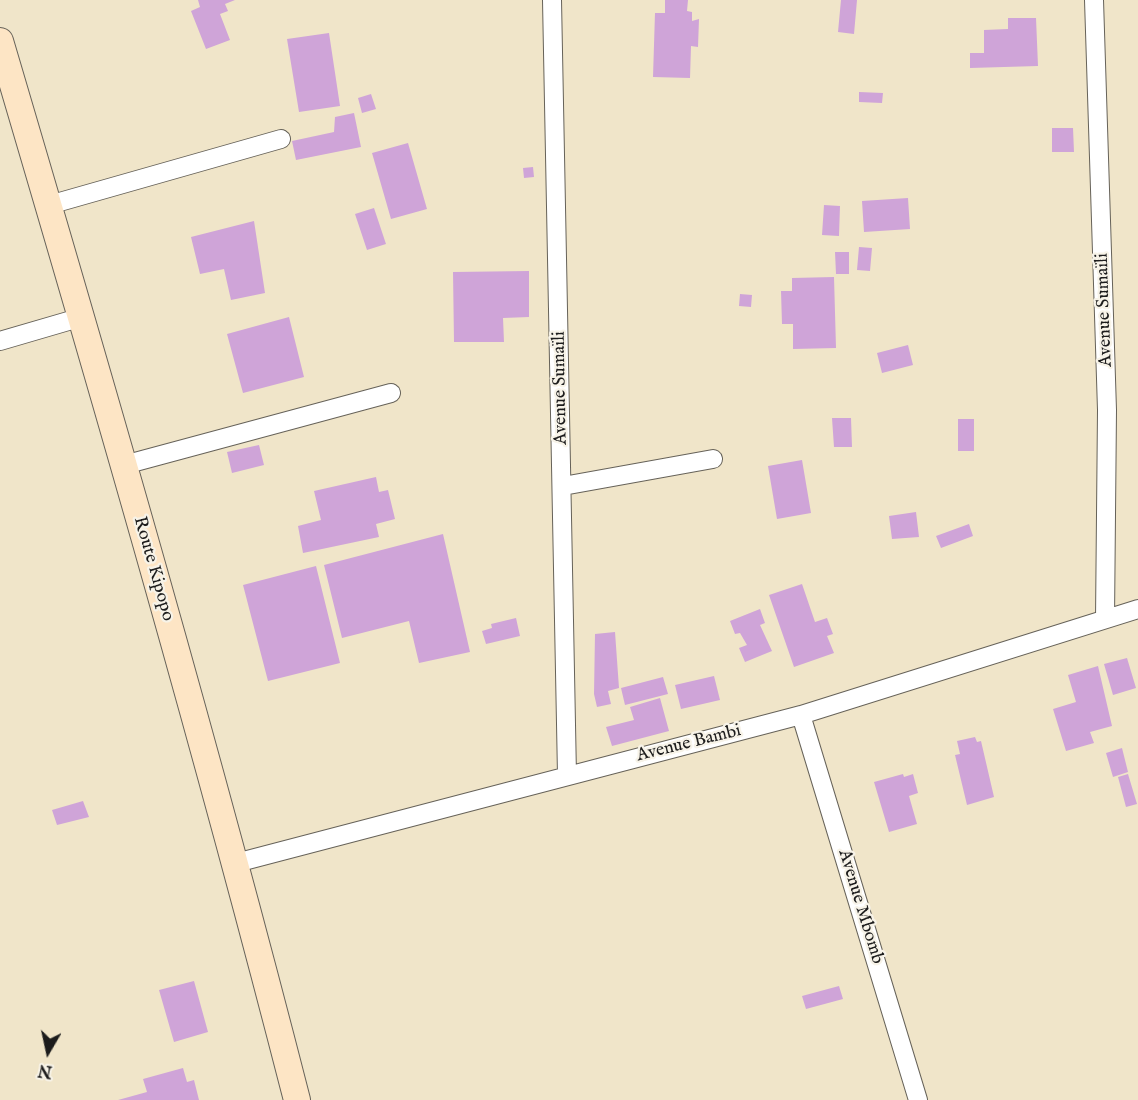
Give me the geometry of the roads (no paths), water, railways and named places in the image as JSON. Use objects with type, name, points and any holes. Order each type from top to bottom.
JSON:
[{"type":"main road","name":"Route Kipopo","points":[[0,41],[82,317],[236,863],[297,1100]]},
{"type":"street","name":"Avenue Sumaïli","points":[[552,0],[567,775]]},
{"type":"street","name":"Avenue Sumaïli","points":[[1094,0],[1107,410],[1105,619]]},
{"type":"street","points":[[49,206],[281,139]]},
{"type":"street","points":[[0,341],[82,317]]},
{"type":"street","points":[[124,465],[391,393]]},
{"type":"street","points":[[563,486],[714,459]]},
{"type":"street","name":"Avenue Bambi","points":[[236,863],[801,715],[1138,609]]},
{"type":"street","name":"Avenue Mbomb","points":[[801,715],[918,1100]]}]
